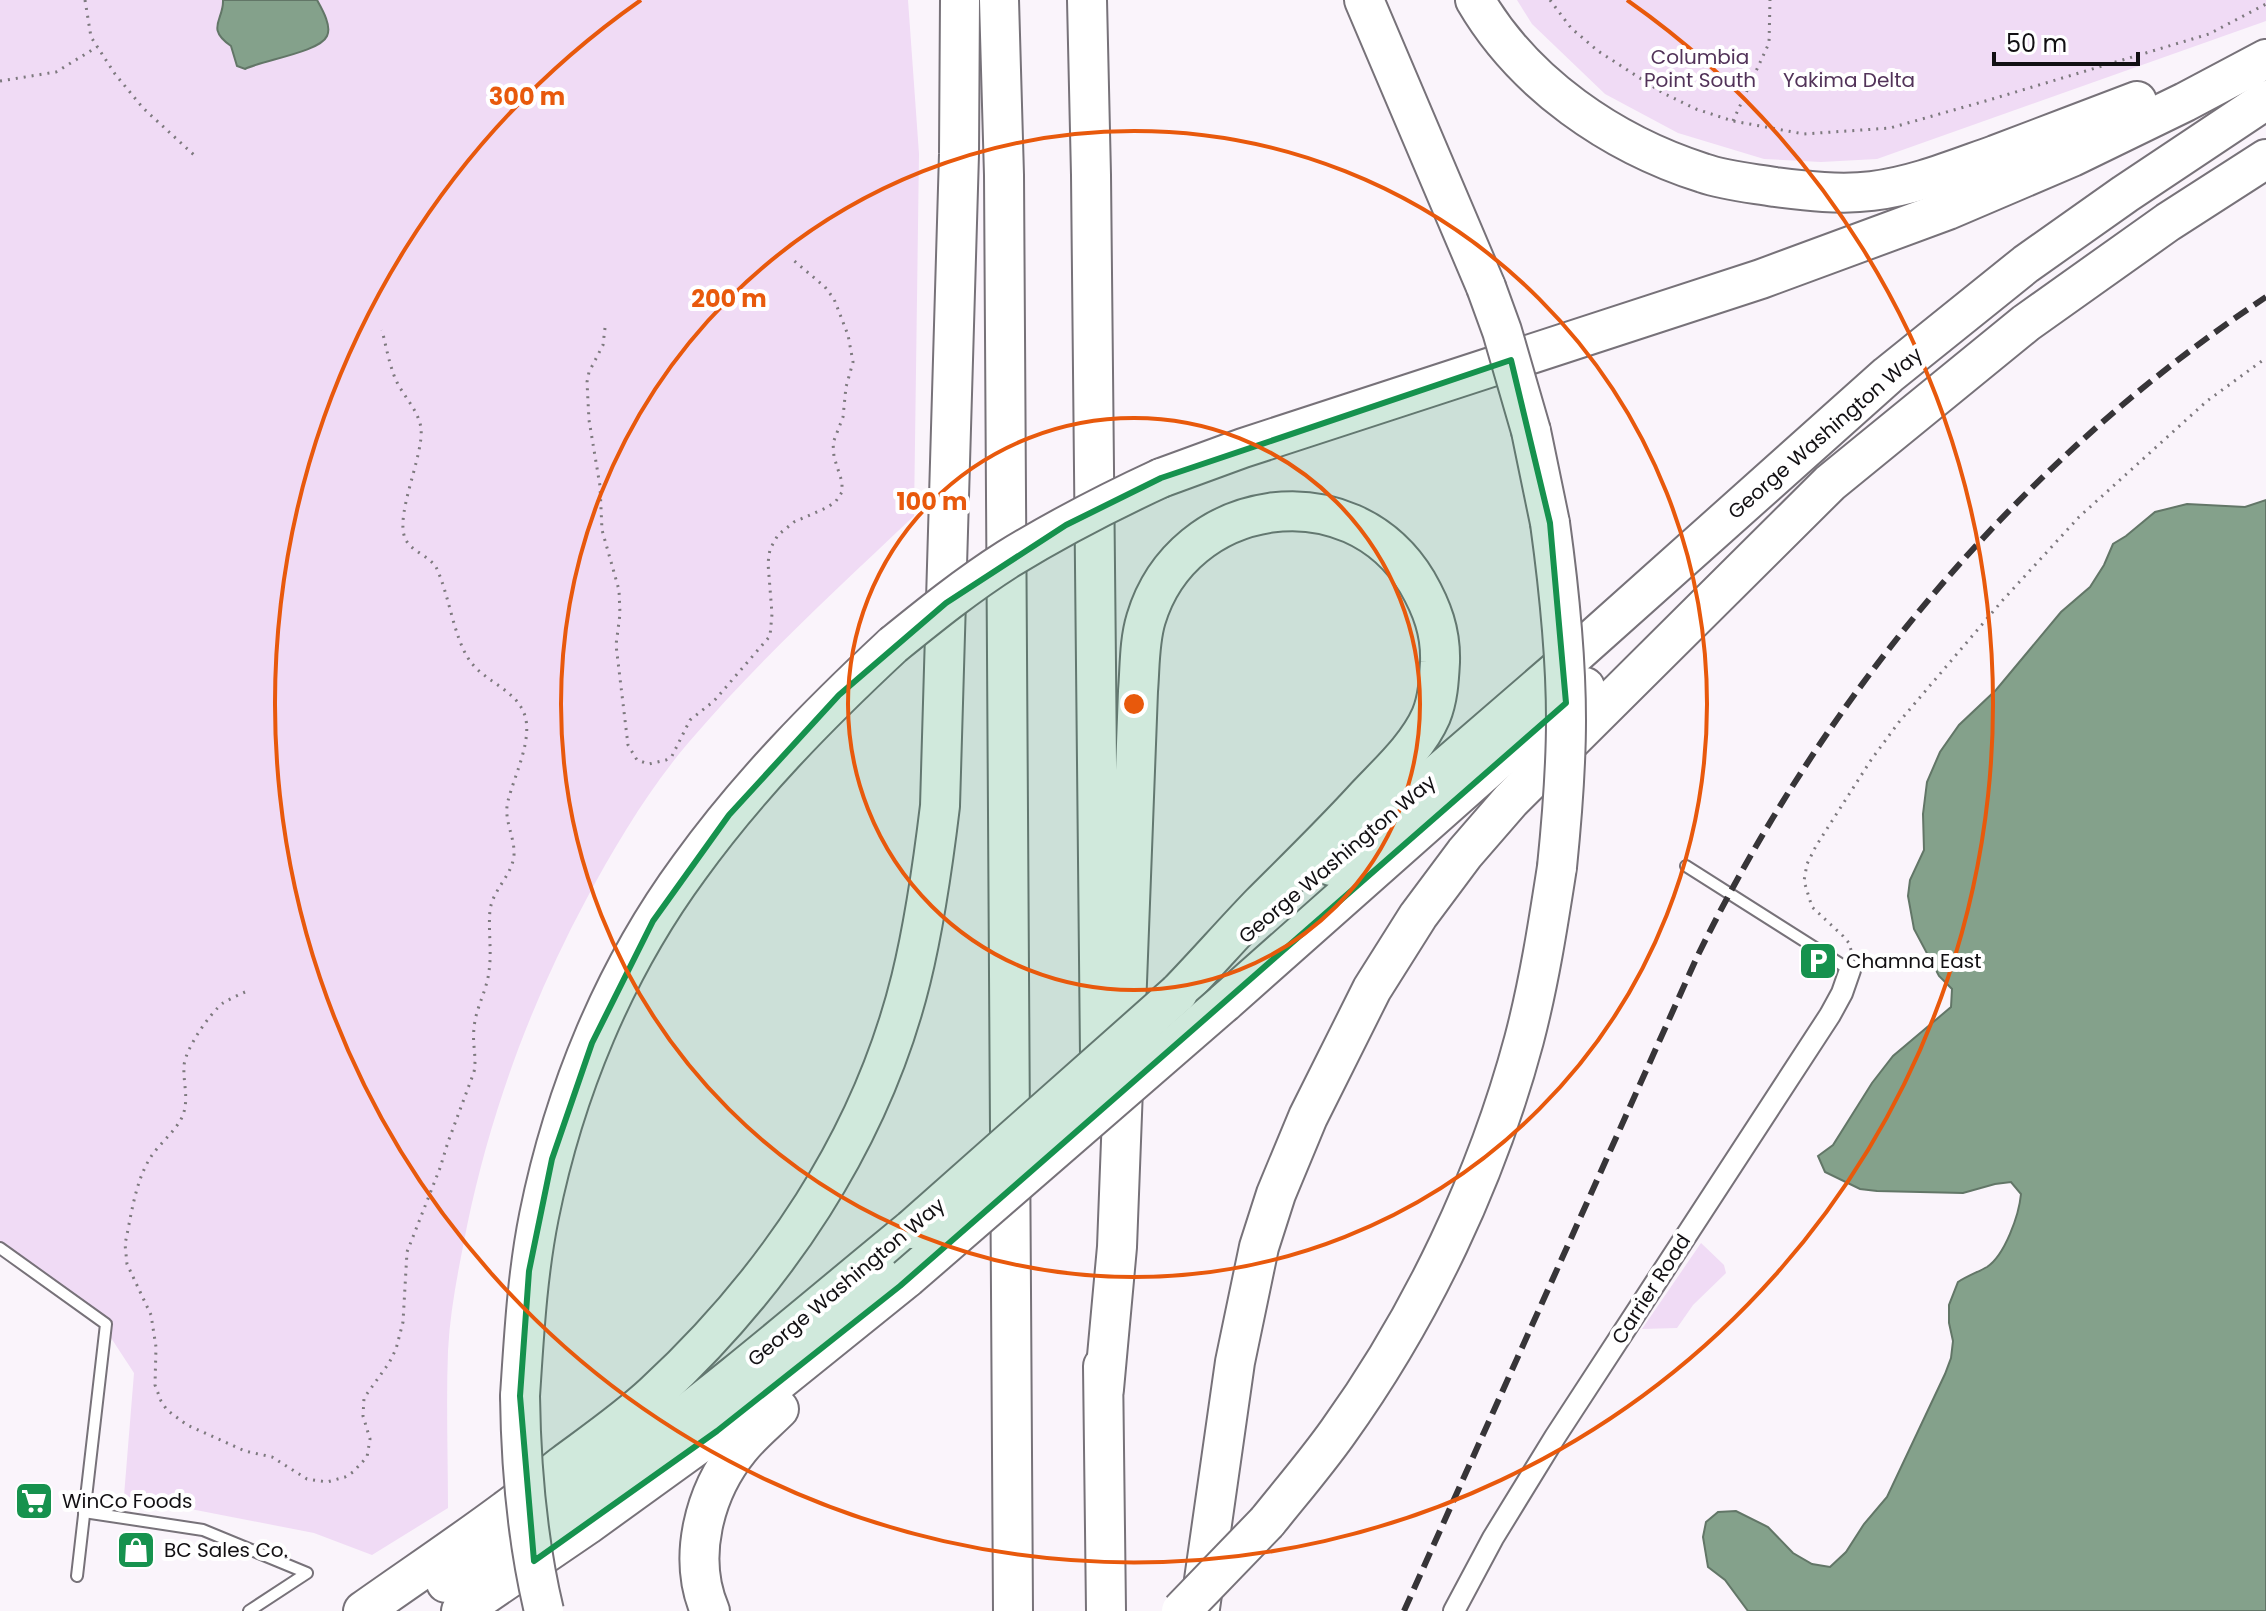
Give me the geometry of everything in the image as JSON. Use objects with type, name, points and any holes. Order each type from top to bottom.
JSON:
[{"type":"highway","points":[[363,1611],[507,1510],[606,1434],[652,1396],[705,1344],[790,1242],[847,1148],[875,1086],[911,980],[934,862],[940,806],[959,154],[960,0]]},
{"type":"highway","points":[[999,0],[1004,191],[1013,1611]]},
{"type":"highway","points":[[1087,0],[1106,1611]]},
{"type":"highway","points":[[1181,1611],[1267,1522],[1339,1431],[1412,1314],[1460,1218],[1494,1133],[1524,1040],[1557,867],[1564,791],[1566,718],[1563,632],[1550,523],[1531,431],[1486,287],[1364,0]]},
{"type":"highway","points":[[1475,0],[1499,36],[1526,67],[1606,130],[1666,160],[1706,174],[1745,183],[1821,192],[1872,191],[1939,175],[2266,49]]},
{"type":"highway","points":[[544,1611],[526,1509],[520,1443],[520,1396],[529,1271],[552,1159],[567,1109],[618,987],[653,921],[688,869],[729,815],[803,732],[893,645],[968,586],[1007,560],[1066,525],[1161,478],[1243,448],[1761,279],[1933,215],[2072,157],[2266,59]]},
{"type":"highway","name":"George Washington Way","points":[[402,1611],[505,1544],[631,1455],[729,1380],[912,1229],[1178,993],[1275,914],[1560,668],[1888,375],[2026,264],[2266,100]]},
{"type":"highway","points":[[1200,1611],[1235,1362],[1259,1247],[1276,1194],[1308,1117],[1372,989],[1418,916],[1465,853],[1511,800],[1830,483],[2026,323],[2168,222],[2266,159]]},
{"type":"highway","name":"George Washington Way","points":[[461,1611],[717,1431],[904,1282],[1498,760],[1830,483]]},
{"type":"highway","points":[[1104,1389],[1117,1247],[1138,691],[1146,619],[1164,579],[1182,557],[1205,537],[1229,523],[1279,511],[1341,519],[1388,547],[1408,567],[1435,618],[1440,646],[1439,684],[1431,716],[1411,747],[1375,787],[1178,993]]},
{"type":"highway","points":[[710,1611],[705,1600],[700,1566],[701,1529],[710,1498],[725,1471],[739,1449],[904,1282]]},
{"type":"highway","points":[[983,1611],[990,1595],[999,1554],[1010,1398]]},
{"type":"street","name":"Carrier Road","points":[[1454,1611],[1527,1483],[1830,1015],[1850,970]]},
{"type":"lane","points":[[1686,866],[1850,970]]},
{"type":"lane","points":[[0,1248],[106,1324],[77,1576]]},
{"type":"lane","points":[[84,1512],[203,1530],[307,1573],[249,1611]]},
{"type":"path","points":[[85,0],[91,37],[115,74],[143,108],[194,155]]},
{"type":"path","points":[[1550,0],[1571,28],[1598,51],[1663,93],[1696,109],[1733,121],[1804,134],[1890,128],[2209,34],[2265,2]]},
{"type":"path","points":[[1733,121],[1769,43],[1770,0]]},
{"type":"path","points":[[0,81],[56,72],[97,47]]},
{"type":"path","points":[[605,328],[603,345],[587,382],[590,430],[600,486],[602,530],[619,590],[616,645],[628,745],[637,760],[649,764],[672,756],[690,720],[714,701],[770,636],[768,563],[770,549],[778,535],[794,522],[828,507],[842,492],[833,443],[843,417],[852,353],[834,299],[817,279],[792,259]]},
{"type":"path","points":[[245,992],[216,1010],[186,1056],[187,1097],[183,1114],[144,1168],[125,1255],[151,1315],[156,1347],[155,1385],[167,1410],[187,1425],[245,1451],[272,1457],[307,1479],[336,1481],[353,1472],[367,1457],[370,1439],[363,1416],[364,1398],[396,1349],[403,1322],[407,1252],[474,1072],[474,1027],[491,959],[490,910],[513,859],[506,808],[527,730],[524,712],[516,699],[479,672],[467,656],[436,567],[405,539],[403,522],[421,432],[416,415],[395,379],[382,330]]},
{"type":"path","points":[[1850,970],[1849,943],[1812,907],[1804,881],[1807,864],[1816,846],[1871,760],[1992,612],[2079,517],[2207,401],[2266,358]]},
{"type":"highlighted area","points":[[1511,360],[1550,523],[1566,703],[900,1286],[717,1431],[534,1561],[520,1396],[529,1271],[552,1159],[592,1043],[653,921],[729,815],[839,695],[946,603],[1066,525],[1161,478]]},
{"type":"green space","points":[[0,0],[908,0],[919,154],[914,516],[770,654],[689,742],[634,817],[587,898],[548,977],[515,1058],[488,1141],[467,1226],[449,1335],[448,1508],[372,1555],[314,1533],[124,1496],[134,1373],[100,1321],[0,1249]]},
{"type":"green space","name":"Yakima Delta","points":[[1517,0],[2266,0],[2266,21],[1877,159],[1821,162],[1764,159],[1678,133],[1605,94],[1532,24]]},
{"type":"green space","points":[[1701,1243],[1724,1265],[1726,1273],[1693,1305],[1677,1328],[1642,1329]]},
{"type":"shaded area","points":[[223,0],[317,0],[327,23],[327,36],[314,47],[245,69],[237,66],[231,46],[217,29]]},
{"type":"shaded area","points":[[2266,500],[2266,1611],[1748,1611],[1725,1580],[1708,1567],[1703,1537],[1706,1522],[1718,1512],[1736,1511],[1768,1527],[1793,1553],[1812,1564],[1830,1567],[1846,1552],[1887,1497],[1945,1374],[1953,1341],[1949,1305],[1958,1282],[1994,1261],[2010,1234],[2020,1203],[2021,1194],[2011,1182],[1963,1193],[1860,1189],[1825,1172],[1818,1156],[1833,1145],[1893,1056],[1951,1007],[1952,989],[1939,976],[1914,929],[1908,896],[1910,880],[1924,850],[1923,814],[1927,782],[1940,752],[1959,725],[1996,690],[2061,612],[2090,587],[2113,544],[2155,512],[2187,504],[2245,507]]},
{"type":"railway","points":[[1404,1611],[1697,957],[1748,860],[1806,765],[1869,675],[1938,589],[2012,508],[2091,432],[2176,361],[2266,297]]},
{"type":"place","name":"Chamna East","points":[[1818,961]]},
{"type":"place","name":"WinCo Foods","points":[[34,1501]]},
{"type":"place","name":"BC Sales Co.","points":[[136,1550]]},
{"type":"park label","name":"Columbia Point South","points":[[1700,68]]}]
